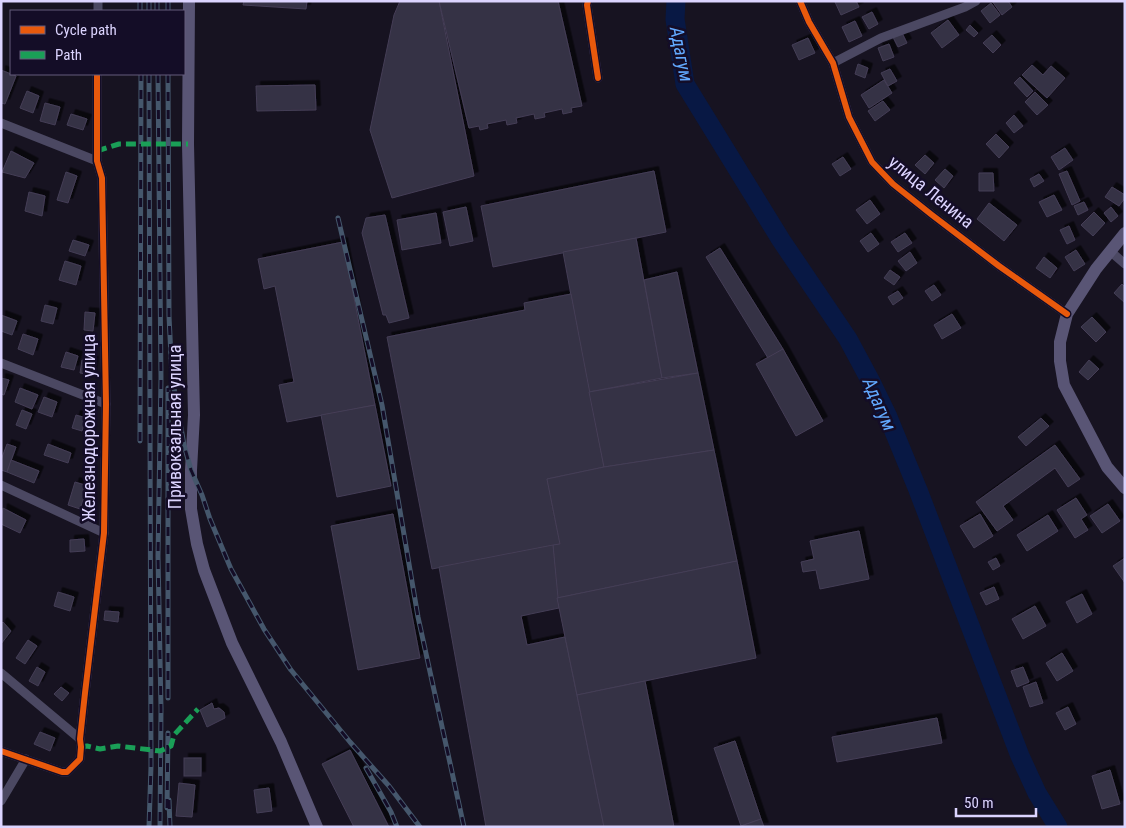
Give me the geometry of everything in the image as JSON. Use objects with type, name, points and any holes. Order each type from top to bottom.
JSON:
[{"type":"main road","name":"Привокзальная улица","points":[[190,1],[188,133],[194,415],[191,509],[204,570],[232,643],[281,742],[316,827]]},
{"type":"main road","points":[[1125,233],[1096,269],[1067,314],[1060,342],[1060,361],[1064,385],[1107,467],[1125,488]]},
{"type":"street","points":[[588,1],[587,5],[598,78]]},
{"type":"street","name":"улица Ленина","points":[[800,1],[809,22],[833,63],[852,123],[868,155],[885,177],[999,266],[1067,314]]},
{"type":"street","points":[[833,63],[881,38],[965,8],[976,1]]},
{"type":"street","name":"Железнодорожная улица","points":[[26,759],[62,772],[67,772],[80,759],[80,739],[104,533],[106,404],[102,178],[97,161],[98,75]]},
{"type":"street","points":[[1,123],[97,161]]},
{"type":"street","points":[[1110,251],[1125,264]]},
{"type":"street","points":[[1,363],[106,404]]},
{"type":"street","points":[[1,485],[104,533]]},
{"type":"street","points":[[1,673],[80,739]]},
{"type":"street","points":[[1,751],[26,759],[1,801]]},
{"type":"building","points":[[244,1],[307,1],[306,9],[243,5]]},
{"type":"building","points":[[400,1],[439,1],[474,176],[392,198],[370,130],[394,15]]},
{"type":"building","points":[[439,1],[558,1],[582,106],[571,108],[572,112],[563,114],[562,109],[544,113],[545,117],[535,119],[534,114],[516,118],[517,123],[507,125],[506,120],[487,124],[488,128],[480,130],[479,126],[469,128]]},
{"type":"building","points":[[856,1],[859,7],[841,15],[835,2]]},
{"type":"building","points":[[992,1],[1008,1],[1012,7],[1002,15]]},
{"type":"building","points":[[991,3],[1000,15],[990,23],[981,11]]},
{"type":"building","points":[[872,12],[878,24],[869,29],[862,17]]},
{"type":"building","points":[[948,20],[959,35],[942,48],[931,33]]},
{"type":"building","points":[[855,21],[862,36],[849,42],[842,27]]},
{"type":"building","points":[[970,25],[978,33],[974,37],[966,30]]},
{"type":"building","points":[[901,31],[907,43],[898,47],[892,35]]},
{"type":"building","points":[[992,35],[1001,45],[993,53],[983,43]]},
{"type":"building","points":[[808,38],[815,53],[799,60],[792,45]]},
{"type":"building","points":[[889,44],[894,57],[883,61],[878,48]]},
{"type":"building","points":[[858,64],[868,68],[865,78],[855,74]]},
{"type":"building","points":[[1032,65],[1043,75],[1051,66],[1065,78],[1047,98],[1022,75]]},
{"type":"building","points":[[890,69],[897,81],[888,86],[881,73]]},
{"type":"building","points":[[1,70],[16,76],[5,104],[1,103]]},
{"type":"building","points":[[1020,77],[1033,91],[1027,97],[1014,83]]},
{"type":"building","points":[[884,80],[892,93],[869,108],[861,95]]},
{"type":"building","points":[[315,85],[316,110],[257,111],[256,86]]},
{"type":"building","points":[[27,91],[39,96],[33,113],[20,108]]},
{"type":"building","points":[[1035,92],[1048,105],[1037,115],[1025,102]]},
{"type":"building","points":[[883,101],[890,110],[875,121],[868,111]]},
{"type":"building","points":[[45,103],[60,107],[55,125],[40,121]]},
{"type":"building","points":[[71,114],[87,119],[83,130],[67,125]]},
{"type":"building","points":[[1014,115],[1023,126],[1014,133],[1006,123]]},
{"type":"building","points":[[996,134],[1009,147],[999,158],[986,144]]},
{"type":"building","points":[[1065,148],[1073,160],[1059,170],[1051,157]]},
{"type":"building","points":[[11,151],[34,163],[25,178],[2,172]]},
{"type":"building","points":[[925,155],[934,163],[925,174],[915,165]]},
{"type":"building","points":[[843,157],[851,169],[840,176],[832,164]]},
{"type":"building","points":[[945,169],[953,176],[944,188],[935,180]]},
{"type":"building","points":[[654,171],[666,232],[493,267],[481,206]]},
{"type":"building","points":[[1067,171],[1080,201],[1072,205],[1059,174]]},
{"type":"building","points":[[66,172],[77,176],[68,203],[57,200]]},
{"type":"building","points":[[979,173],[993,173],[994,191],[979,191]]},
{"type":"building","points":[[1039,174],[1044,181],[1034,187],[1030,179]]},
{"type":"building","points":[[1112,187],[1125,195],[1119,206],[1105,197]]},
{"type":"building","points":[[29,192],[45,196],[42,216],[25,211]]},
{"type":"building","points":[[1054,195],[1062,210],[1047,217],[1039,202]]},
{"type":"building","points":[[870,200],[880,214],[867,224],[856,210]]},
{"type":"building","points":[[1084,202],[1088,210],[1078,215],[1074,206]]},
{"type":"building","points":[[989,203],[1017,225],[1004,241],[977,219]]},
{"type":"building","points":[[466,207],[473,241],[450,246],[443,212]]},
{"type":"building","points":[[1111,207],[1118,216],[1111,222],[1104,213]]},
{"type":"building","points":[[1094,212],[1105,223],[1093,236],[1081,225]]},
{"type":"building","points":[[436,213],[441,243],[402,250],[397,220]]},
{"type":"building","points":[[385,215],[409,318],[389,323],[386,315],[383,315],[362,233],[366,218]]},
{"type":"building","points":[[1069,226],[1075,240],[1067,244],[1060,230]]},
{"type":"building","points":[[871,233],[879,244],[868,252],[860,241]]},
{"type":"building","points":[[905,233],[912,243],[898,252],[891,242]]},
{"type":"building","points":[[636,238],[662,378],[589,392],[563,252]]},
{"type":"building","points":[[73,240],[89,245],[85,256],[69,251]]},
{"type":"building","points":[[343,242],[375,405],[287,422],[279,385],[294,382],[275,286],[264,289],[258,259]]},
{"type":"building","points":[[720,248],[783,349],[768,358],[706,257]]},
{"type":"building","points":[[1076,250],[1085,264],[1074,271],[1065,257]]},
{"type":"building","points":[[910,252],[917,263],[906,271],[898,261]]},
{"type":"building","points":[[1044,257],[1057,268],[1050,278],[1036,268]]},
{"type":"building","points":[[65,261],[81,266],[76,285],[59,280]]},
{"type":"building","points":[[890,270],[900,277],[894,285],[884,278]]},
{"type":"building","points":[[677,272],[698,373],[662,378],[644,280]]},
{"type":"building","points":[[1122,284],[1125,287],[1125,303],[1114,293]]},
{"type":"building","points":[[934,285],[941,295],[932,301],[925,291]]},
{"type":"building","points":[[898,291],[903,298],[893,305],[888,297]]},
{"type":"building","points":[[571,294],[604,467],[547,479],[560,544],[432,569],[387,337],[525,310],[524,303]]},
{"type":"building","points":[[45,305],[57,308],[53,324],[41,321]]},
{"type":"building","points":[[85,312],[95,313],[93,331],[84,330]]},
{"type":"building","points":[[952,314],[961,328],[942,339],[934,325]]},
{"type":"building","points":[[1,315],[17,321],[12,335],[1,331]]},
{"type":"building","points":[[1092,317],[1106,332],[1096,342],[1081,327]]},
{"type":"building","points":[[23,334],[38,339],[33,355],[18,349]]},
{"type":"building","points":[[783,349],[823,421],[796,436],[756,364]]},
{"type":"building","points":[[66,352],[78,356],[74,370],[61,367]]},
{"type":"building","points":[[82,360],[94,361],[92,375],[80,373]]},
{"type":"building","points":[[1089,360],[1099,369],[1088,380],[1079,372]]},
{"type":"building","points":[[698,373],[714,450],[604,467],[589,392]]},
{"type":"building","points":[[1,378],[9,380],[4,395],[1,394]]},
{"type":"building","points":[[20,388],[38,395],[32,409],[15,402]]},
{"type":"building","points":[[44,397],[57,402],[52,417],[38,412]]},
{"type":"building","points":[[375,405],[391,486],[337,497],[321,415]]},
{"type":"building","points":[[22,410],[32,414],[26,429],[16,425]]},
{"type":"building","points":[[76,415],[86,418],[82,431],[72,428]]},
{"type":"building","points":[[1041,418],[1049,426],[1026,446],[1018,437]]},
{"type":"building","points":[[7,444],[16,447],[7,472],[1,470],[1,460]]},
{"type":"building","points":[[48,444],[71,453],[68,463],[44,455]]},
{"type":"building","points":[[1055,445],[1080,479],[1068,487],[1055,468],[1003,506],[1013,520],[997,531],[976,502]]},
{"type":"building","points":[[714,450],[737,561],[557,598],[553,545],[560,544],[547,479],[604,467]]},
{"type":"building","points":[[11,460],[39,471],[34,483],[7,472]]},
{"type":"building","points":[[75,482],[88,486],[80,509],[68,505]]},
{"type":"building","points":[[1076,498],[1087,515],[1081,519],[1088,530],[1075,538],[1057,510]]},
{"type":"building","points":[[1108,504],[1120,521],[1102,533],[1090,516]]},
{"type":"building","points":[[3,508],[26,520],[20,533],[1,524]]},
{"type":"building","points":[[393,514],[420,658],[358,670],[331,526]]},
{"type":"building","points":[[980,514],[993,536],[974,548],[960,526]]},
{"type":"building","points":[[1048,515],[1058,531],[1027,551],[1017,535]]},
{"type":"building","points":[[859,531],[869,579],[820,589],[816,570],[803,572],[801,562],[814,559],[810,541]]},
{"type":"building","points":[[84,539],[85,551],[70,552],[70,540]]},
{"type":"building","points":[[553,545],[559,608],[521,616],[527,645],[565,637],[604,827],[486,827],[439,567]]},
{"type":"building","points":[[996,558],[1000,566],[993,570],[988,562]]},
{"type":"building","points":[[1125,558],[1125,583],[1113,566]]},
{"type":"building","points":[[737,561],[756,658],[577,695],[557,598]]},
{"type":"building","points":[[994,587],[999,599],[986,605],[980,593]]},
{"type":"building","points":[[58,592],[74,597],[70,611],[54,606]]},
{"type":"building","points":[[1082,594],[1092,614],[1077,623],[1066,602]]},
{"type":"building","points":[[1035,606],[1046,626],[1023,639],[1012,619]]},
{"type":"building","points":[[105,611],[119,612],[118,622],[104,620]]},
{"type":"building","points":[[3,622],[11,631],[1,644],[1,624]]},
{"type":"building","points":[[28,640],[37,646],[25,664],[16,658]]},
{"type":"building","points":[[1062,653],[1073,671],[1057,681],[1046,663]]},
{"type":"building","points":[[37,667],[45,672],[38,686],[29,681]]},
{"type":"building","points":[[1023,667],[1029,682],[1017,687],[1011,671]]},
{"type":"building","points":[[645,681],[674,827],[604,827],[577,695]]},
{"type":"building","points":[[1036,682],[1043,703],[1030,707],[1023,687]]},
{"type":"building","points":[[61,687],[69,693],[62,701],[54,694]]},
{"type":"building","points":[[212,703],[214,709],[219,708],[224,712],[225,718],[207,727],[200,710]]},
{"type":"building","points":[[1068,707],[1076,724],[1065,730],[1056,713]]},
{"type":"building","points":[[937,718],[942,743],[837,762],[832,737]]},
{"type":"building","points":[[40,732],[55,738],[50,751],[34,744]]},
{"type":"building","points":[[735,741],[761,819],[741,826],[714,748]]},
{"type":"building","points":[[350,750],[389,827],[354,827],[322,764]]},
{"type":"building","points":[[184,758],[201,758],[201,776],[184,776]]},
{"type":"building","points":[[1110,770],[1120,804],[1102,809],[1092,776]]},
{"type":"building","points":[[179,783],[195,785],[192,817],[176,816]]},
{"type":"building","points":[[269,788],[272,811],[257,813],[254,790]]},
{"type":"building","points":[[761,819],[764,827],[741,827],[741,826]]},
{"type":"waterway","name":"Адагум","points":[[676,1],[675,19],[685,84],[781,240],[848,339],[870,380],[888,417],[918,490],[1020,756],[1037,793],[1058,827]]},
{"type":"railway","points":[[140,1],[140,10]]},
{"type":"railway","points":[[149,1],[149,10]]},
{"type":"railway","points":[[157,1],[157,10]]},
{"type":"railway","points":[[168,1],[168,10]]},
{"type":"railway","points":[[140,441],[141,75]]},
{"type":"railway","points":[[149,75],[151,766],[149,827]]},
{"type":"railway","points":[[158,75],[161,378],[158,556],[161,709],[160,827]]},
{"type":"railway","points":[[168,75],[169,316],[172,377],[184,445],[191,470],[231,569],[264,629],[291,670],[389,786],[420,827]]},
{"type":"railway","points":[[338,218],[382,405],[418,617],[464,827]]},
{"type":"railway","points":[[168,388],[168,698]]},
{"type":"railway","points":[[167,808],[168,733]]},
{"type":"railway","points":[[366,768],[391,812],[397,827]]},
{"type":"railway","points":[[169,800],[170,827]]},
{"type":"marked path","points":[[97,151],[119,144],[188,144]]},
{"type":"marked path","points":[[81,747],[87,746],[100,749],[118,746],[160,751],[171,746],[174,735],[198,709]]},
{"type":"cycle path","points":[[588,1],[587,5],[598,78]]},
{"type":"cycle path","points":[[800,1],[809,22],[833,63],[849,117],[872,162],[893,184],[932,215],[999,266],[1067,314]]},
{"type":"cycle path","points":[[1,751],[62,772],[67,772],[80,759],[80,739],[104,533],[106,404],[102,178],[97,161],[97,75]]}]
